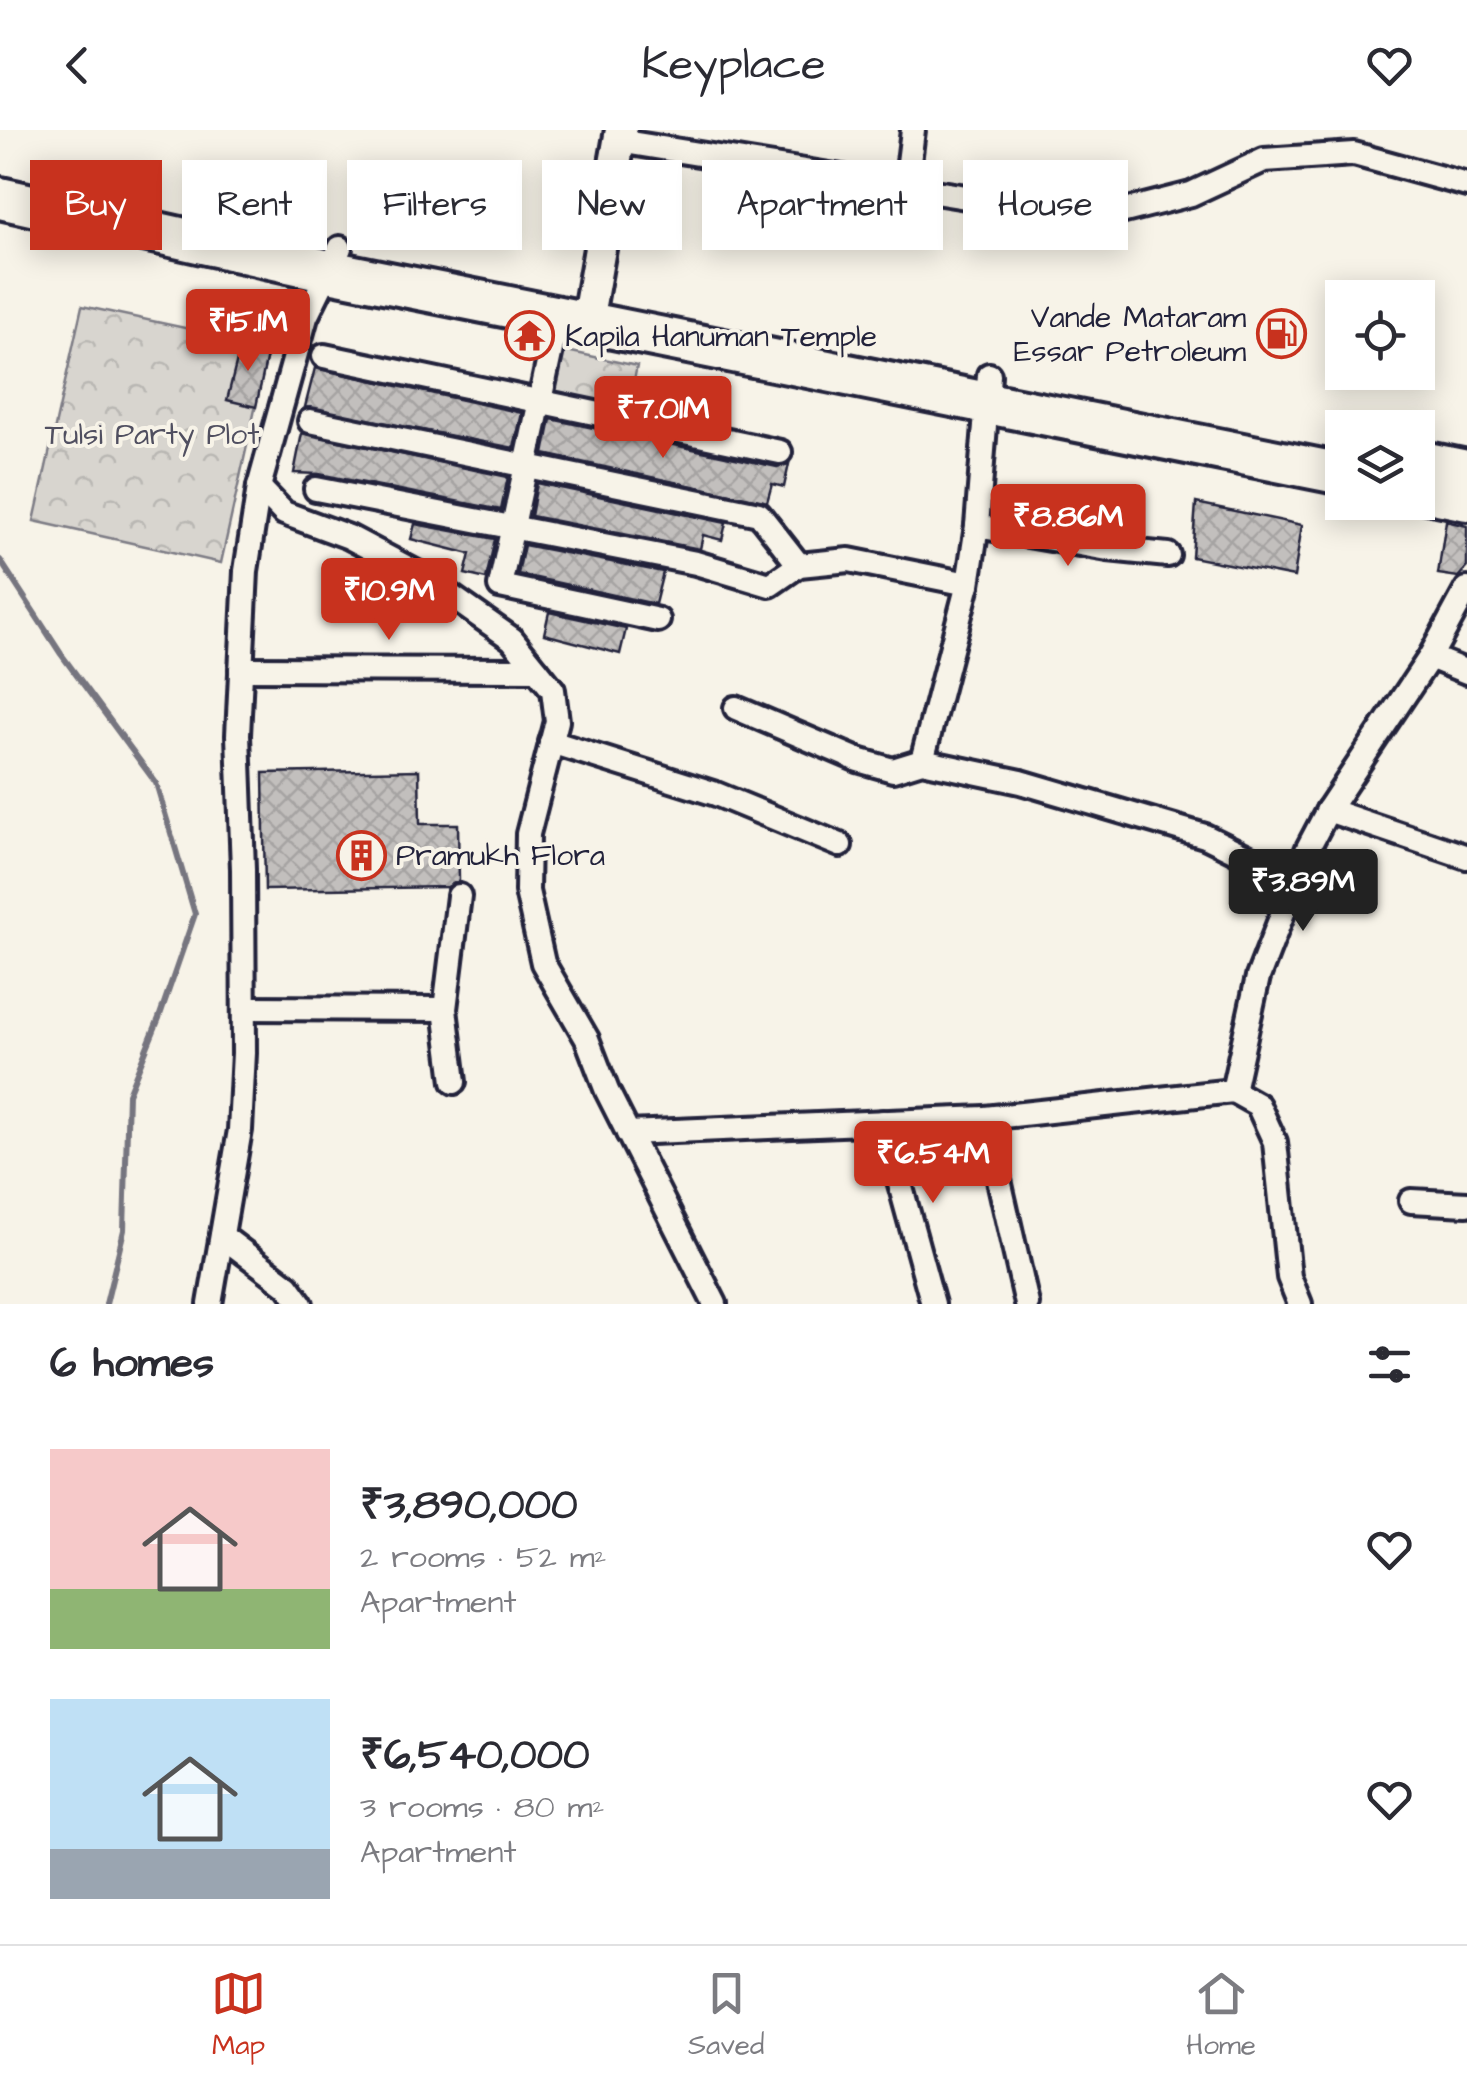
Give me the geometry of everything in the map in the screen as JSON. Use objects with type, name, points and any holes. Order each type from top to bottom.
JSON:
[{"type":"highway","points":[[0,180],[580,312],[988,388],[1325,443]]},
{"type":"highway","points":[[0,198],[334,259]]},
{"type":"highway","points":[[988,388],[1325,470]]},
{"type":"highway","points":[[1435,464],[1467,471]]},
{"type":"highway","points":[[1435,493],[1467,500]]},
{"type":"street","points":[[909,160],[913,130]]},
{"type":"street","points":[[658,620],[500,586],[541,402],[580,312],[620,136],[752,160]]},
{"type":"street","points":[[943,194],[1097,218],[1190,194],[1264,160],[1354,154],[1467,184]]},
{"type":"street","points":[[210,1304],[240,1130],[244,1008],[238,736],[246,571],[259,487],[306,318],[334,259]]},
{"type":"street","points":[[324,356],[780,452]]},
{"type":"street","points":[[922,760],[968,584],[977,526],[988,388]]},
{"type":"street","points":[[310,421],[760,514],[798,565]]},
{"type":"street","points":[[259,487],[284,513],[349,536],[421,574],[512,639],[553,690],[556,721],[528,834],[527,891],[543,963],[586,1039],[628,1133],[715,1304]]},
{"type":"street","points":[[316,489],[696,564],[770,585],[798,565],[849,560],[968,584]]},
{"type":"street","points":[[977,526],[1108,549],[1168,555]]},
{"type":"street","points":[[1232,1091],[1258,977],[1328,810],[1430,656],[1467,589]]},
{"type":"street","points":[[1430,656],[1467,672]]},
{"type":"street","points":[[241,669],[537,670]]},
{"type":"street","points":[[736,708],[858,760],[892,770],[922,760],[1021,782],[1206,836],[1296,881]]},
{"type":"street","points":[[550,742],[716,794],[840,845]]},
{"type":"street","points":[[1328,810],[1467,857]]},
{"type":"street","points":[[454,1082],[445,1009],[458,896]]},
{"type":"street","points":[[244,1008],[445,1009]]},
{"type":"street","points":[[628,1133],[985,1118],[1232,1091],[1258,1105],[1275,1142],[1289,1277],[1300,1304]]},
{"type":"street","points":[[985,1118],[1027,1304]]},
{"type":"street","points":[[882,1122],[932,1304]]},
{"type":"street","points":[[1411,1201],[1467,1204]]},
{"type":"street","points":[[222,1236],[288,1286],[301,1304]]},
{"type":"green space","name":"Tulsi Party Plot","points":[[82,306],[269,346],[221,563],[34,521]]},
{"type":"green space","points":[[562,350],[637,366],[627,413],[552,396]]},
{"type":"building","points":[[242,340],[269,346],[256,407],[227,400]]},
{"type":"building","points":[[315,368],[522,413],[514,448],[305,407]]},
{"type":"building","points":[[551,419],[777,467],[789,464],[784,487],[772,484],[767,502],[544,454]]},
{"type":"building","points":[[302,433],[508,477],[501,510],[319,474],[294,473]]},
{"type":"building","points":[[537,483],[726,523],[722,540],[703,535],[700,549],[531,516]]},
{"type":"building","points":[[1196,503],[1302,525],[1294,577],[1192,557]]},
{"type":"building","points":[[1446,521],[1467,526],[1467,567],[1458,577],[1438,574]]},
{"type":"building","points":[[415,524],[495,539],[486,579],[465,574],[470,554],[411,539]]},
{"type":"building","points":[[524,545],[663,572],[655,604],[518,574]]},
{"type":"building","points":[[549,612],[626,629],[620,654],[544,634]]},
{"type":"building","name":"Pramukh Flora","points":[[419,770],[420,824],[458,824],[459,881],[447,887],[265,890],[263,773]]},
{"type":"waterway","points":[[0,560],[61,654],[156,783],[195,914],[128,1094],[124,1230],[106,1304]]},
{"type":"place","name":"Vande Mataram Essar Petroleum","points":[[1281,334]]},
{"type":"place","name":"Kapila Hanuman Temple","points":[[530,336]]},
{"type":"place","name":"Pramukh Flora","points":[[361,855]]}]
